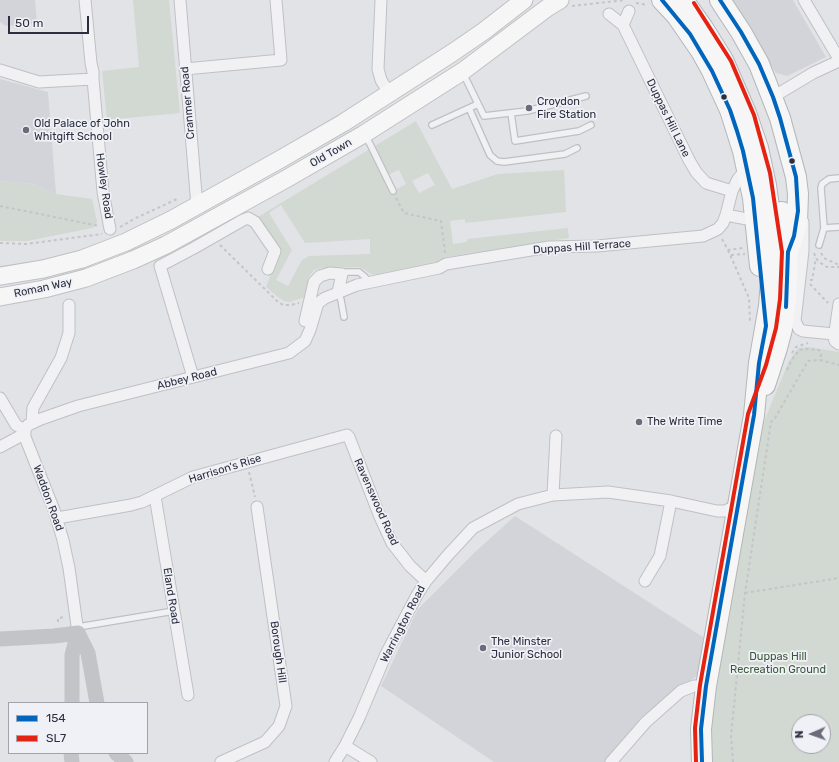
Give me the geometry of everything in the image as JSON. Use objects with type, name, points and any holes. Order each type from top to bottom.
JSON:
[{"type":"highway","points":[[698,0],[739,94],[752,130],[762,167],[769,204],[772,248],[771,288],[758,328]]},
{"type":"highway","points":[[720,0],[742,32],[759,64],[773,97],[788,143],[798,194],[797,223],[788,252]]},
{"type":"highway","points":[[671,2],[708,24],[725,39],[745,77],[766,130],[778,179],[788,252],[786,300],[782,329],[772,367],[754,415]]},
{"type":"highway","points":[[671,2],[712,71],[730,110],[748,171],[757,225],[759,363],[754,415],[706,686],[701,729],[702,762]]},
{"type":"main road","name":"Old Town","points":[[82,259],[133,239],[197,198],[279,160],[343,123],[452,53],[525,10],[560,0]]},
{"type":"main road","name":"Old Town","points":[[86,278],[134,260],[166,245],[364,134],[463,71],[525,10]]},
{"type":"main road","name":"Roman Way","points":[[0,276],[43,269],[82,259]]},
{"type":"main road","name":"Roman Way","points":[[0,297],[51,288],[86,278]]},
{"type":"street","name":"Howley Road","points":[[85,0],[91,63],[94,72],[93,79],[103,192],[110,229]]},
{"type":"street","name":"Cranmer Road","points":[[180,0],[197,198]]},
{"type":"street","points":[[185,69],[281,60],[276,0]]},
{"type":"street","points":[[381,0],[378,69],[389,93]]},
{"type":"street","points":[[773,97],[813,73],[839,60],[804,0]]},
{"type":"street","points":[[623,25],[629,6]]},
{"type":"street","name":"Duppas Hill Lane","points":[[609,14],[623,25],[696,172],[706,182],[732,192]]},
{"type":"street","points":[[0,70],[39,82],[93,79]]},
{"type":"street","points":[[718,229],[723,223],[732,192],[738,179],[742,174],[748,171]]},
{"type":"street","points":[[798,194],[802,213],[803,236],[795,321],[799,329],[837,339],[837,310]]},
{"type":"street","points":[[726,215],[747,219],[757,225]]},
{"type":"street","points":[[193,377],[160,266],[248,218],[255,222],[275,251],[268,269]]},
{"type":"street","name":"Duppas Hill Terrace","points":[[313,303],[318,304],[325,298],[338,292],[368,282],[439,268],[446,264],[549,247],[597,246],[703,236],[718,229]]},
{"type":"street","name":"Abbey Road","points":[[0,447],[27,429],[78,406],[289,353],[305,341],[310,330],[314,282],[320,276],[330,273],[342,274]]},
{"type":"street","points":[[338,292],[342,274]]},
{"type":"street","points":[[0,398],[16,425],[27,429],[33,408],[60,358],[69,333],[69,305]]},
{"type":"street","name":"Waddon Road","points":[[27,429],[57,518],[70,568],[78,630],[72,655],[72,702]]},
{"type":"street","name":"Harrison's Rise","points":[[57,518],[131,505],[155,496],[193,477],[345,435],[349,437]]},
{"type":"street","points":[[553,495],[556,436]]},
{"type":"street","name":"Ravenswood Road","points":[[349,437],[380,517],[392,543],[410,566],[426,581]]},
{"type":"street","name":"Warrington Road","points":[[335,762],[359,718],[386,654],[426,581],[448,554],[473,528],[518,504],[553,495],[608,492],[671,501],[717,511],[725,511],[738,505]]},
{"type":"street","name":"Eland Road","points":[[155,496],[188,695]]},
{"type":"street","points":[[645,581],[660,556],[671,501]]},
{"type":"street","name":"Borough Hill","points":[[221,762],[266,742],[279,726],[286,706],[257,507]]},
{"type":"street","points":[[0,639],[54,636],[78,630],[88,653],[97,702]]},
{"type":"street","points":[[612,762],[646,722],[681,691],[694,686],[706,686]]},
{"type":"street","points":[[345,746],[371,762]]},
{"type":"street","points":[[117,754],[126,762]]},
{"type":"lane","points":[[463,71],[484,116],[527,110],[586,96]]},
{"type":"lane","points":[[432,125],[478,104]]},
{"type":"lane","points":[[470,108],[490,155],[497,161],[504,162],[566,154],[577,148]]},
{"type":"lane","points":[[511,113],[516,141],[579,131],[591,125]]},
{"type":"lane","points":[[364,134],[393,191]]},
{"type":"lane","points":[[819,245],[824,228],[822,184],[829,179],[839,178]]},
{"type":"lane","points":[[824,228],[839,227]]},
{"type":"lane","points":[[342,274],[359,272],[368,282]]},
{"type":"lane","points":[[338,292],[344,317]]},
{"type":"lane","points":[[78,630],[174,611]]},
{"type":"path","points":[[627,0],[629,6],[636,3],[654,7],[671,2]]},
{"type":"path","points":[[393,191],[404,213],[441,221],[446,264]]},
{"type":"path","points":[[0,206],[110,229],[117,229],[154,209],[197,198]]},
{"type":"path","points":[[0,243],[26,244],[53,241],[104,234],[110,229]]},
{"type":"path","points":[[718,229],[731,255],[749,298],[758,328]]},
{"type":"path","points":[[212,238],[277,301],[283,305],[313,303]]},
{"type":"path","points":[[728,250],[743,249],[742,242]]},
{"type":"path","points":[[819,245],[820,252],[824,258],[839,266]]},
{"type":"path","points":[[814,253],[816,258],[827,267],[839,266]]},
{"type":"path","points":[[731,255],[736,255]]},
{"type":"path","points":[[812,280],[814,261],[816,258]]},
{"type":"path","points":[[805,279],[837,310]]},
{"type":"path","points":[[815,334],[813,344],[807,343],[796,348],[788,360],[784,375],[790,361],[799,350],[819,350],[821,355],[820,360]]},
{"type":"path","points":[[733,762],[731,736],[745,593],[771,422],[808,361],[820,360],[839,365]]},
{"type":"path","points":[[246,462],[257,507]]},
{"type":"path","points":[[745,593],[839,578]]},
{"type":"path","points":[[58,624],[58,618],[66,616]]},
{"type":"shaded area","points":[[0,0],[35,0],[37,24],[6,26],[0,22]]},
{"type":"shaded area","points":[[732,0],[793,0],[826,57],[787,76],[776,73]]},
{"type":"shaded area","name":"Old Palace of John Whitgift School","points":[[0,79],[48,92],[56,194],[32,184],[0,181]]},
{"type":"shaded area","name":"The Minster Junior School","points":[[515,516],[706,639],[698,675],[641,718],[605,762],[494,762],[381,686],[418,609],[475,552]]},
{"type":"green space","points":[[133,0],[169,0],[180,113],[107,120],[102,71],[139,67]]},
{"type":"green space","points":[[416,121],[452,189],[498,174],[564,170],[566,212],[465,223],[465,219],[450,221],[453,244],[467,242],[467,239],[568,228],[569,238],[445,257],[437,265],[380,275],[371,274],[359,267],[321,268],[314,270],[309,277],[305,297],[290,302],[284,301],[266,287],[280,251],[258,217]],"holes":[[[399,170],[406,184],[393,191],[385,176]],[[428,173],[435,185],[419,193],[412,181]],[[281,205],[305,243],[370,239],[370,254],[309,256],[302,260],[288,286],[276,280],[292,250],[269,213]]]},
{"type":"green space","points":[[0,181],[32,184],[56,194],[92,199],[97,221],[96,225],[92,228],[27,241],[0,241]]},
{"type":"green space","name":"Duppas Hill Recreation Ground","points":[[809,347],[839,352],[839,762],[709,762],[707,729],[762,426],[789,361],[798,348]]},
{"type":"transit line","name":"154","points":[[662,0],[690,34],[712,71],[730,110],[737,131],[753,198],[766,326],[759,363],[754,415],[706,686],[701,729],[702,762]]},
{"type":"transit line","name":"154","points":[[720,0],[741,32],[759,64],[780,118],[796,177],[798,211],[794,236],[788,252],[786,307]]},
{"type":"transit line","name":"SL7","points":[[694,3],[731,61],[754,115],[770,173],[782,252],[780,299],[776,328],[766,365],[748,414],[700,685],[695,728],[696,762]]},
{"type":"place","name":"Croydon Fire Station","points":[[529,108]]},
{"type":"place","name":"Old Palace of John Whitgift School","points":[[26,130]]},
{"type":"place","name":"The Write Time","points":[[639,422]]},
{"type":"place","name":"The Minster Junior School","points":[[483,648]]}]
